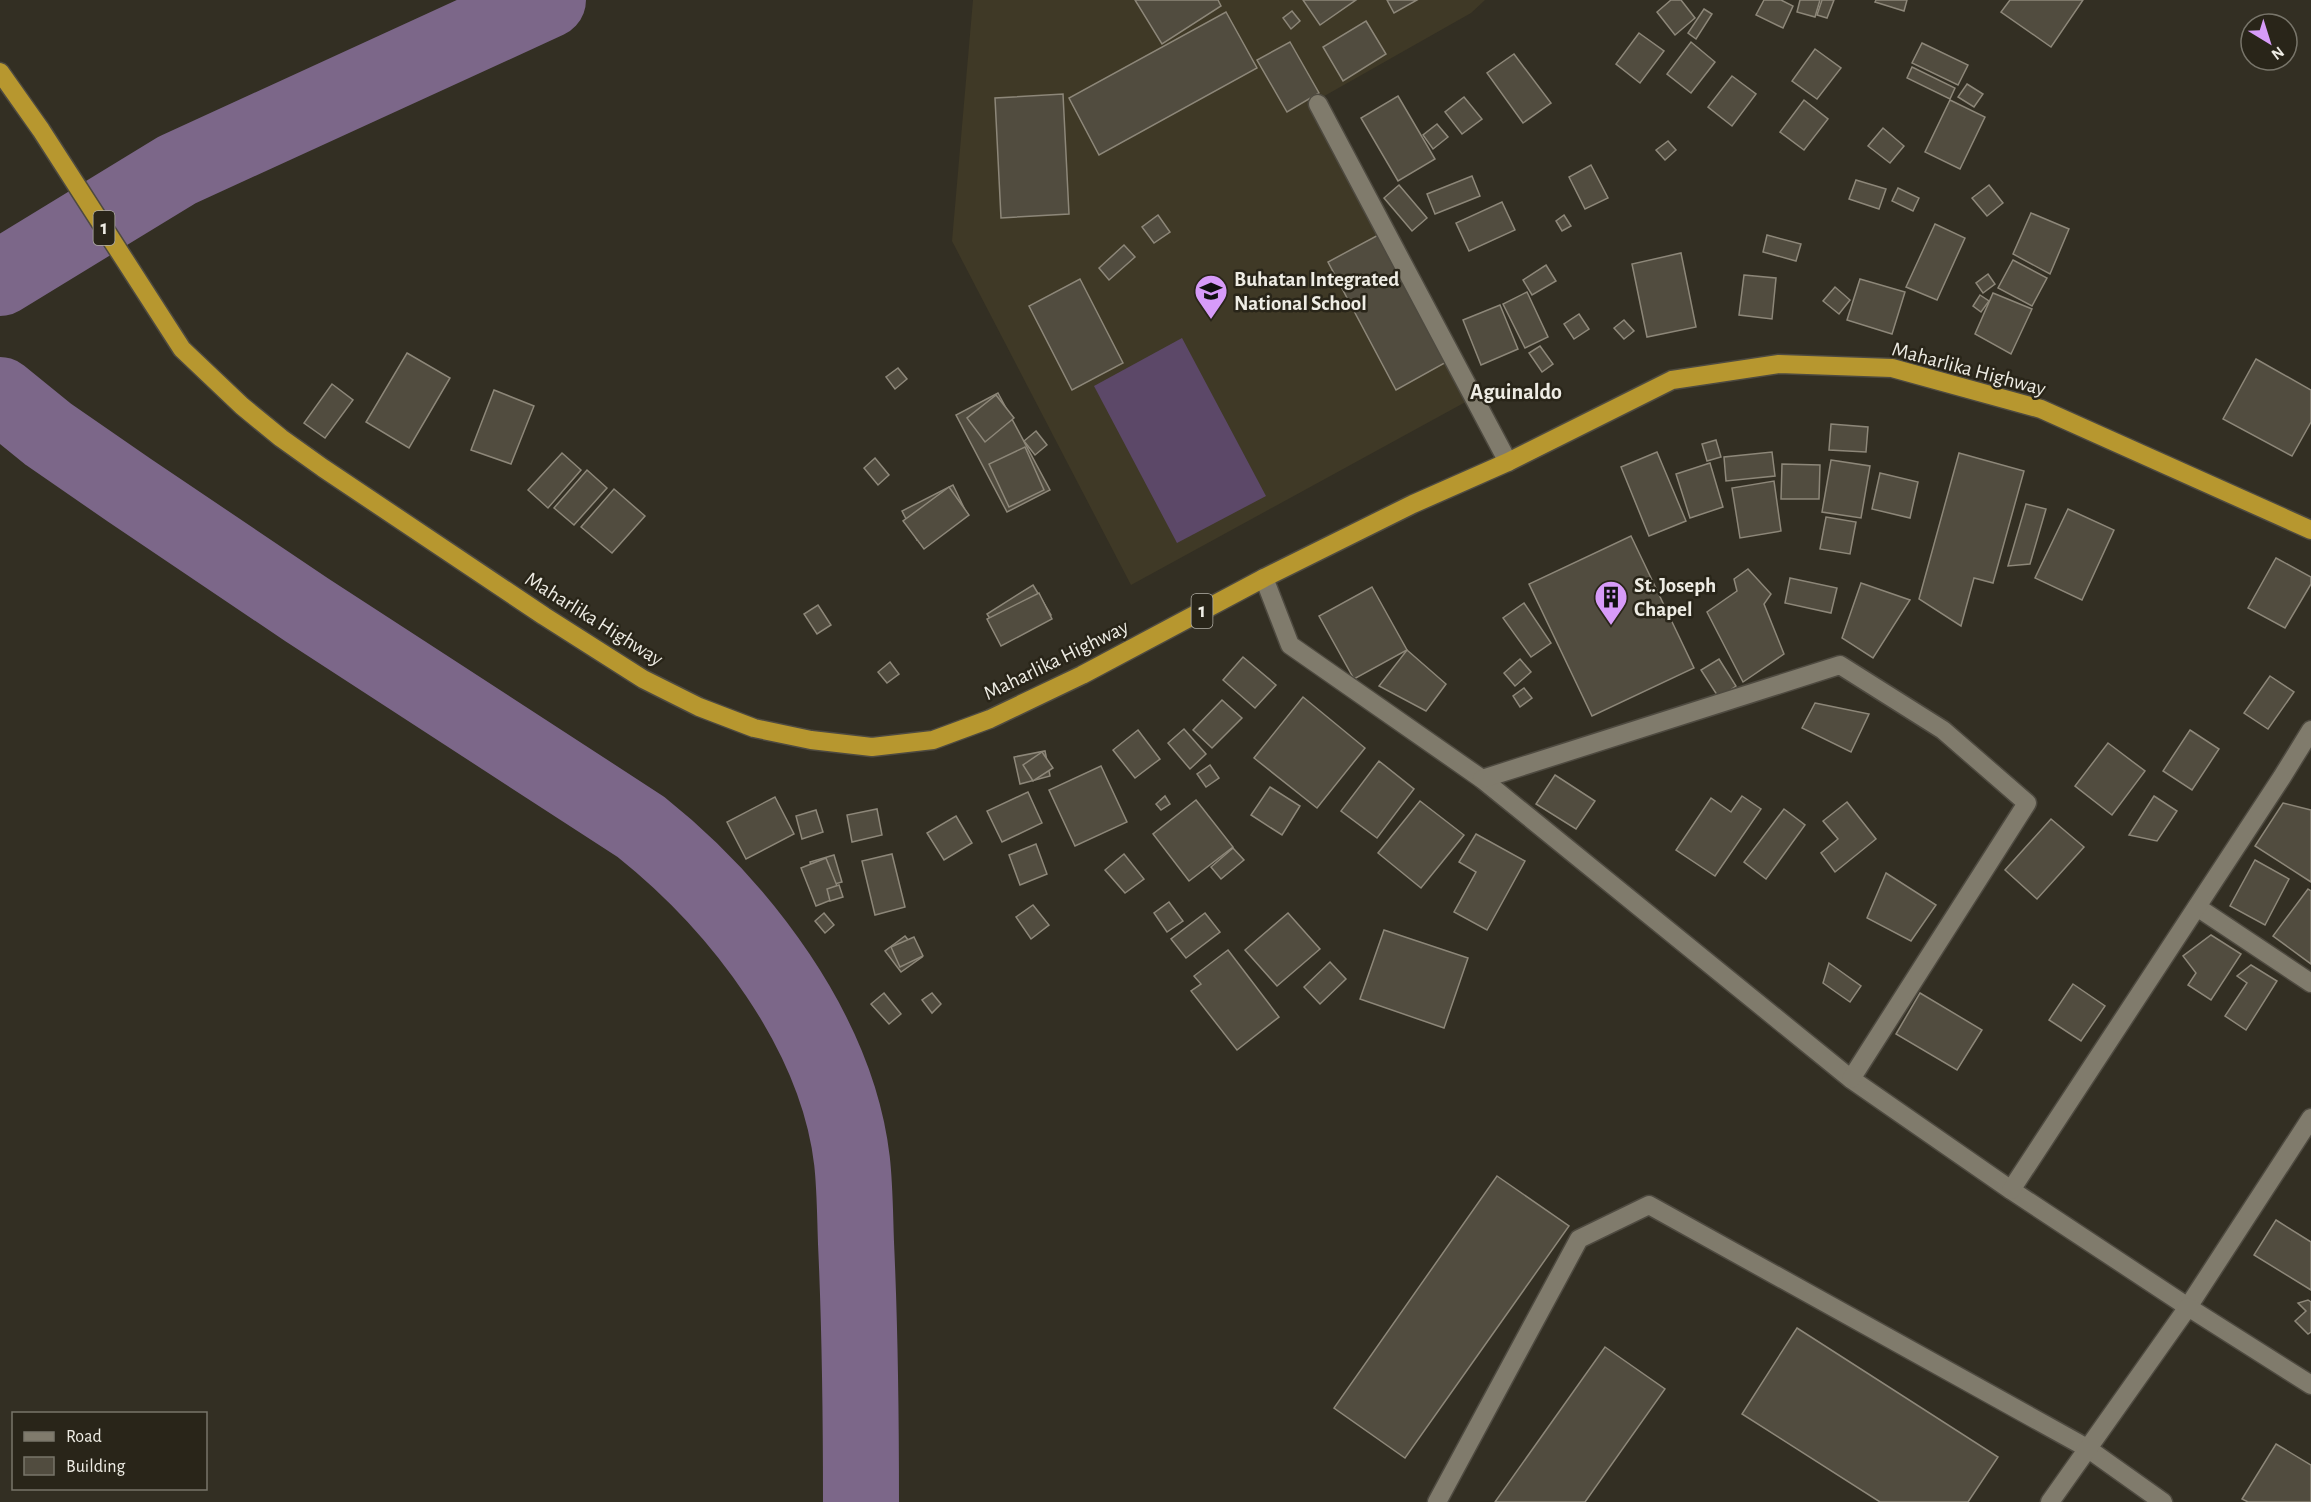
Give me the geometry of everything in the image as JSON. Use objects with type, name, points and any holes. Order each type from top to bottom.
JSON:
[{"type":"highway","name":"Maharlika Highway","points":[[0,72],[41,130],[167,327],[190,357],[242,406],[323,468],[544,616],[643,679],[699,707],[754,728],[811,740],[872,747],[933,740],[990,719],[1082,675],[1264,578],[1413,504],[1508,462],[1672,380],[1779,364],[1892,368],[2041,409],[2311,530]]},
{"type":"street","points":[[1318,104],[1508,462]]},
{"type":"street","points":[[1264,578],[1290,645],[1482,778],[1851,1079],[2011,1190],[2311,1386]]},
{"type":"street","points":[[1482,778],[1840,665],[1943,730],[2027,803],[1851,1079]]},
{"type":"street","points":[[2011,1190],[2311,730]]},
{"type":"street","points":[[2197,907],[2311,983]]},
{"type":"street","points":[[2050,1502],[2188,1307],[2311,1118]]},
{"type":"street","points":[[1437,1502],[1579,1239],[1649,1205],[2087,1448],[2163,1502]]},
{"type":"shaded area","name":"Buhatan Integrated National School","points":[[973,0],[1485,0],[1471,13],[1312,103],[1471,399],[1131,585],[952,241]]},
{"type":"shaded area","points":[[1182,338],[1266,496],[1177,543],[1094,386]]},
{"type":"building","points":[[1135,0],[1218,0],[1221,6],[1162,44]]},
{"type":"building","points":[[1303,0],[1356,0],[1320,25]]},
{"type":"building","points":[[1387,0],[1417,0],[1394,13]]},
{"type":"building","points":[[1671,0],[1681,0],[1695,18],[1675,35],[1657,12]]},
{"type":"building","points":[[1764,0],[1781,0],[1793,6],[1783,28],[1756,15]]},
{"type":"building","points":[[1800,0],[1820,0],[1815,17],[1797,12]]},
{"type":"building","points":[[1822,0],[1834,0],[1827,18],[1817,15]]},
{"type":"building","points":[[1876,0],[1907,0],[1904,11],[1875,2]]},
{"type":"building","points":[[2010,0],[2083,0],[2051,47],[2001,12]]},
{"type":"building","points":[[1704,9],[1712,14],[1696,39],[1688,33]]},
{"type":"building","points":[[1292,11],[1300,21],[1291,29],[1283,18]]},
{"type":"building","points":[[1226,12],[1257,68],[1099,155],[1069,98]]},
{"type":"building","points":[[1366,21],[1386,54],[1343,81],[1323,47]]},
{"type":"building","points":[[1639,33],[1664,51],[1640,83],[1616,64]]},
{"type":"building","points":[[1290,42],[1319,93],[1287,112],[1257,60]]},
{"type":"building","points":[[1691,42],[1715,62],[1691,93],[1667,74]]},
{"type":"building","points":[[1922,43],[1968,65],[1958,85],[1912,63]]},
{"type":"building","points":[[1815,49],[1841,68],[1817,99],[1792,81]]},
{"type":"building","points":[[1514,54],[1551,103],[1523,123],[1487,73]]},
{"type":"building","points":[[1912,67],[1955,88],[1950,99],[1907,78]]},
{"type":"building","points":[[1732,76],[1756,94],[1732,126],[1708,107]]},
{"type":"building","points":[[1967,84],[1983,94],[1974,107],[1958,97]]},
{"type":"building","points":[[1063,94],[1069,214],[1001,218],[995,98]]},
{"type":"building","points":[[1398,96],[1435,159],[1398,181],[1361,118]]},
{"type":"building","points":[[1464,97],[1482,119],[1462,134],[1445,112]]},
{"type":"building","points":[[1804,100],[1828,119],[1804,150],[1780,132]]},
{"type":"building","points":[[1950,100],[1985,117],[1960,169],[1925,152]]},
{"type":"building","points":[[1437,124],[1448,137],[1433,149],[1423,135]]},
{"type":"building","points":[[1883,128],[1904,146],[1890,163],[1868,146]]},
{"type":"building","points":[[1668,141],[1676,150],[1665,160],[1656,150]]},
{"type":"building","points":[[1591,165],[1608,198],[1585,209],[1569,177]]},
{"type":"building","points":[[1472,176],[1480,196],[1435,214],[1427,194]]},
{"type":"building","points":[[1856,180],[1886,189],[1879,209],[1849,199]]},
{"type":"building","points":[[1399,185],[1427,218],[1412,231],[1384,198]]},
{"type":"building","points":[[1989,185],[2003,203],[1987,216],[1972,198]]},
{"type":"building","points":[[1898,188],[1919,198],[1913,211],[1892,201]]},
{"type":"building","points":[[1502,202],[1515,230],[1469,251],[1456,223]]},
{"type":"building","points":[[2031,213],[2069,229],[2050,274],[2013,254]]},
{"type":"building","points":[[1158,215],[1170,232],[1154,243],[1142,227]]},
{"type":"building","points":[[1564,215],[1571,226],[1562,231],[1556,221]]},
{"type":"building","points":[[1935,224],[1965,238],[1937,300],[1906,287]]},
{"type":"building","points":[[1382,233],[1450,360],[1396,390],[1328,262]]},
{"type":"building","points":[[1767,235],[1801,244],[1796,261],[1763,252]]},
{"type":"building","points":[[1124,245],[1135,257],[1109,280],[1099,268]]},
{"type":"building","points":[[1681,253],[1696,327],[1647,337],[1632,264]]},
{"type":"building","points":[[2013,260],[2047,278],[2032,306],[1998,288]]},
{"type":"building","points":[[1546,265],[1556,281],[1532,295],[1523,280]]},
{"type":"building","points":[[1988,274],[1995,284],[1983,293],[1976,283]]},
{"type":"building","points":[[1744,275],[1776,278],[1772,319],[1739,315]]},
{"type":"building","points":[[1080,279],[1123,363],[1072,390],[1029,306]]},
{"type":"building","points":[[1860,279],[1905,292],[1892,334],[1847,320]]},
{"type":"building","points":[[1835,287],[1850,300],[1839,314],[1823,301]]},
{"type":"building","points":[[1527,292],[1548,337],[1525,348],[1503,304]]},
{"type":"building","points":[[1993,293],[2032,309],[2011,354],[1975,334]]},
{"type":"building","points":[[1980,295],[1989,301],[1981,312],[1973,306]]},
{"type":"building","points":[[1500,305],[1518,349],[1481,365],[1463,320]]},
{"type":"building","points":[[1579,314],[1589,329],[1574,339],[1564,324]]},
{"type":"building","points":[[1624,320],[1634,331],[1624,339],[1614,328]]},
{"type":"building","points":[[1540,346],[1553,364],[1542,372],[1529,353]]},
{"type":"building","points":[[407,353],[450,378],[409,448],[366,422]]},
{"type":"building","points":[[2256,359],[2311,390],[2311,422],[2292,456],[2223,419]]},
{"type":"building","points":[[898,368],[907,379],[895,389],[886,377]]},
{"type":"building","points":[[332,384],[353,400],[325,438],[304,423]]},
{"type":"building","points":[[494,390],[534,406],[511,464],[471,450]]},
{"type":"building","points":[[998,393],[1050,490],[1007,512],[956,415]]},
{"type":"building","points":[[996,395],[1014,418],[985,442],[967,418]]},
{"type":"building","points":[[1831,424],[1868,427],[1866,452],[1829,450]]},
{"type":"building","points":[[1036,431],[1047,445],[1035,455],[1024,441]]},
{"type":"building","points":[[1716,440],[1721,457],[1707,461],[1702,444]]},
{"type":"building","points":[[1025,447],[1044,490],[1009,507],[989,464]]},
{"type":"building","points":[[1657,452],[1686,521],[1649,536],[1621,467]]},
{"type":"building","points":[[1772,452],[1775,476],[1726,481],[1724,457]]},
{"type":"building","points":[[562,453],[581,470],[548,508],[528,490]]},
{"type":"building","points":[[1959,453],[2024,471],[1993,583],[1974,578],[1961,626],[1919,599]]},
{"type":"building","points":[[875,458],[889,475],[878,485],[864,468]]},
{"type":"building","points":[[1831,460],[1870,466],[1861,518],[1822,512]]},
{"type":"building","points":[[1710,463],[1723,507],[1690,518],[1676,474]]},
{"type":"building","points":[[1782,464],[1820,465],[1819,499],[1781,499]]},
{"type":"building","points":[[587,470],[607,488],[574,525],[554,508]]},
{"type":"building","points":[[1880,473],[1918,482],[1910,518],[1872,509]]},
{"type":"building","points":[[1774,481],[1781,531],[1740,538],[1732,488]]},
{"type":"building","points":[[953,485],[967,514],[917,540],[902,511]]},
{"type":"building","points":[[949,487],[969,515],[924,549],[903,521]]},
{"type":"building","points":[[614,489],[645,516],[612,553],[581,527]]},
{"type":"building","points":[[2026,504],[2046,509],[2030,564],[2008,566]]},
{"type":"building","points":[[2068,509],[2114,530],[2082,600],[2035,578]]},
{"type":"building","points":[[1826,517],[1856,522],[1850,554],[1820,549]]},
{"type":"building","name":"St. Joseph Chapel","points":[[1631,536],[1694,668],[1592,716],[1529,584]]},
{"type":"building","points":[[2276,558],[2311,577],[2311,584],[2285,628],[2248,608]]},
{"type":"building","points":[[1748,569],[1771,594],[1764,604],[1784,654],[1743,682],[1707,612],[1737,591],[1734,579]]},
{"type":"building","points":[[1790,578],[1837,588],[1831,613],[1785,603]]},
{"type":"building","points":[[1861,583],[1910,600],[1873,658],[1842,638]]},
{"type":"building","points":[[1033,585],[1051,615],[1006,643],[987,614]]},
{"type":"building","points":[[1372,587],[1407,650],[1354,679],[1319,616]]},
{"type":"building","points":[[1039,593],[1052,619],[1001,646],[987,619]]},
{"type":"building","points":[[1524,603],[1551,643],[1531,657],[1503,618]]},
{"type":"building","points":[[818,605],[831,625],[817,634],[804,614]]},
{"type":"building","points":[[1407,650],[1446,684],[1426,711],[1379,686]]},
{"type":"building","points":[[1243,657],[1276,685],[1255,708],[1223,680]]},
{"type":"building","points":[[1520,659],[1531,672],[1515,686],[1504,673]]},
{"type":"building","points":[[1719,659],[1736,686],[1719,698],[1701,670]]},
{"type":"building","points":[[890,662],[899,674],[887,683],[878,672]]},
{"type":"building","points":[[2270,676],[2294,692],[2268,729],[2244,713]]},
{"type":"building","points":[[1524,688],[1532,698],[1520,707],[1513,696]]},
{"type":"building","points":[[1303,697],[1365,748],[1317,808],[1254,758]]},
{"type":"building","points":[[1222,700],[1242,718],[1212,748],[1193,730]]},
{"type":"building","points":[[1815,703],[1869,714],[1851,752],[1802,728]]},
{"type":"building","points":[[1184,729],[1206,754],[1190,769],[1168,743]]},
{"type":"building","points":[[1138,730],[1160,759],[1135,778],[1113,750]]},
{"type":"building","points":[[2190,730],[2219,749],[2192,790],[2163,771]]},
{"type":"building","points":[[2108,743],[2145,771],[2112,815],[2075,786]]},
{"type":"building","points":[[1045,751],[1050,776],[1020,784],[1014,757]]},
{"type":"building","points":[[1042,752],[1053,768],[1033,781],[1023,765]]},
{"type":"building","points":[[1379,761],[1414,789],[1377,838],[1341,811]]},
{"type":"building","points":[[1210,765],[1219,778],[1206,787],[1197,774]]},
{"type":"building","points":[[1101,766],[1127,822],[1075,846],[1049,790]]},
{"type":"building","points":[[1555,775],[1595,801],[1576,829],[1536,804]]},
{"type":"building","points":[[1270,787],[1300,806],[1282,835],[1251,815]]},
{"type":"building","points":[[1028,792],[1042,823],[1002,842],[987,811]]},
{"type":"building","points":[[1165,796],[1170,804],[1161,810],[1156,804]]},
{"type":"building","points":[[1742,796],[1761,809],[1715,876],[1676,850],[1711,798],[1731,812]]},
{"type":"building","points":[[2154,796],[2177,811],[2157,841],[2129,835]]},
{"type":"building","points":[[775,797],[794,834],[746,859],[727,822]]},
{"type":"building","points":[[1196,800],[1233,847],[1189,881],[1153,834]]},
{"type":"building","points":[[1420,801],[1464,835],[1421,888],[1378,853]]},
{"type":"building","points":[[1847,802],[1876,839],[1835,872],[1821,853],[1838,839],[1823,821]]},
{"type":"building","points":[[2283,803],[2311,810],[2311,882],[2255,846]]},
{"type":"building","points":[[877,809],[882,835],[852,842],[847,815]]},
{"type":"building","points":[[1784,809],[1805,825],[1766,879],[1744,862]]},
{"type":"building","points":[[816,810],[823,832],[802,839],[796,816]]},
{"type":"building","points":[[956,816],[972,843],[944,860],[927,833]]},
{"type":"building","points":[[2051,819],[2084,847],[2037,899],[2005,870]]},
{"type":"building","points":[[1476,834],[1525,861],[1487,930],[1454,912],[1476,872],[1459,862]]},
{"type":"building","points":[[1036,844],[1047,874],[1020,885],[1009,855]]},
{"type":"building","points":[[1233,848],[1244,860],[1221,879],[1211,867]]},
{"type":"building","points":[[892,854],[905,907],[875,915],[862,861]]},
{"type":"building","points":[[1124,854],[1144,879],[1125,893],[1105,870]]},
{"type":"building","points":[[834,855],[842,882],[817,889],[810,862]]},
{"type":"building","points":[[826,858],[841,896],[816,906],[801,868]]},
{"type":"building","points":[[2255,860],[2289,879],[2265,925],[2230,906]]},
{"type":"building","points":[[1886,873],[1936,905],[1911,941],[1867,918]]},
{"type":"building","points":[[839,885],[843,897],[830,901],[827,889]]},
{"type":"building","points":[[2308,889],[2311,891],[2311,964],[2273,936]]},
{"type":"building","points":[[1169,902],[1183,921],[1167,932],[1154,913]]},
{"type":"building","points":[[1033,905],[1049,925],[1031,939],[1016,917]]},
{"type":"building","points":[[824,913],[834,925],[825,933],[815,921]]},
{"type":"building","points":[[1205,913],[1220,932],[1186,958],[1171,939]]},
{"type":"building","points":[[1288,913],[1320,949],[1277,986],[1245,950]]},
{"type":"building","points":[[1384,930],[1468,958],[1444,1028],[1360,999]]},
{"type":"building","points":[[2211,935],[2241,954],[2211,1000],[2188,985],[2196,973],[2183,956]]},
{"type":"building","points":[[905,936],[922,957],[901,972],[885,951]]},
{"type":"building","points":[[914,937],[923,956],[900,967],[891,947]]},
{"type":"building","points":[[1228,950],[1279,1017],[1237,1050],[1191,991],[1201,984],[1194,976]]},
{"type":"building","points":[[1330,962],[1346,979],[1320,1004],[1304,987]]},
{"type":"building","points":[[1829,963],[1861,986],[1850,1002],[1823,983]]},
{"type":"building","points":[[2251,965],[2277,981],[2246,1030],[2225,1016],[2247,983],[2237,976]]},
{"type":"building","points":[[2073,984],[2105,1006],[2081,1041],[2049,1020]]},
{"type":"building","points":[[884,993],[901,1014],[889,1024],[871,1004]]},
{"type":"building","points":[[932,993],[941,1004],[932,1013],[922,1000]]},
{"type":"building","points":[[1920,993],[1982,1030],[1957,1070],[1896,1034]]},
{"type":"building","points":[[1497,1176],[1569,1226],[1405,1458],[1334,1408]]},
{"type":"building","points":[[2276,1220],[2311,1242],[2311,1290],[2254,1255]]},
{"type":"building","points":[[2308,1300],[2311,1302],[2311,1332],[2308,1334],[2295,1321],[2306,1311],[2298,1303]]},
{"type":"building","points":[[1797,1328],[1998,1457],[1968,1502],[1880,1502],[1742,1414]]},
{"type":"building","points":[[1605,1347],[1665,1389],[1585,1502],[1495,1502]]},
{"type":"building","points":[[2276,1444],[2311,1465],[2311,1502],[2248,1502],[2242,1499]]},
{"type":"waterway","points":[[0,278],[177,170],[548,0]]},
{"type":"waterway","points":[[0,395],[48,434],[307,610],[641,827],[714,894],[747,933],[778,975],[805,1019],[827,1066],[843,1113],[852,1161],[854,1192],[861,1502]]},
{"type":"place","name":"Buhatan Integrated National School","points":[[1211,320]]},
{"type":"place","name":"St. Joseph Chapel","points":[[1611,626]]},
{"type":"district","name":"Aguinaldo","points":[[1516,392]]}]
